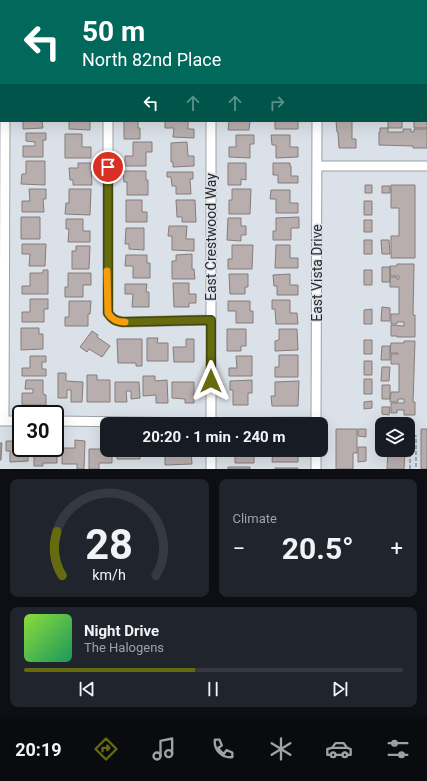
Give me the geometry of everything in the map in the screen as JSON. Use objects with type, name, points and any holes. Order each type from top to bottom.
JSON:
[{"type":"street","points":[[2,421],[5,122]]},
{"type":"street","points":[[108,122],[108,313],[111,318],[116,321],[123,322],[211,320]]},
{"type":"street","name":"East Crestwood Way","points":[[211,122],[211,417]]},
{"type":"street","name":"East Vista Drive","points":[[316,417],[317,122]]},
{"type":"street","points":[[317,166],[427,166]]},
{"type":"street","points":[[64,421],[100,422]]},
{"type":"street","points":[[211,457],[211,469]]},
{"type":"street","points":[[316,457],[316,469]]},
{"type":"path","points":[[410,469],[410,436],[416,436],[416,469]]},
{"type":"building","points":[[23,122],[42,122],[43,128],[23,129]]},
{"type":"building","points":[[69,122],[90,122],[90,130],[69,129]]},
{"type":"building","points":[[124,122],[138,122],[138,128],[140,128],[140,139],[124,139]]},
{"type":"building","points":[[165,122],[188,122],[188,129],[194,129],[194,138],[173,137],[174,128],[165,128]]},
{"type":"building","points":[[229,122],[250,122],[249,130],[228,130]]},
{"type":"building","points":[[275,122],[298,122],[298,129],[275,129]]},
{"type":"building","points":[[336,122],[352,122],[352,139],[356,139],[356,148],[339,148]]},
{"type":"building","points":[[388,122],[402,122],[402,128],[388,128]]},
{"type":"building","points":[[414,122],[427,122],[427,128],[414,128]]},
{"type":"building","points":[[380,128],[388,128],[388,132],[403,132],[403,129],[411,129],[411,132],[414,132],[414,129],[427,129],[427,148],[379,145]]},
{"type":"building","points":[[26,133],[46,133],[46,140],[43,140],[43,157],[23,157],[23,146],[35,146],[35,142],[26,141]]},
{"type":"building","points":[[65,134],[82,134],[82,147],[91,147],[91,158],[65,158]]},
{"type":"building","points":[[236,135],[254,135],[254,144],[250,144],[250,158],[229,157],[229,147],[236,147]]},
{"type":"building","points":[[271,135],[290,135],[290,147],[298,147],[298,157],[276,158],[276,145],[272,145]]},
{"type":"building","points":[[133,142],[152,142],[152,152],[146,152],[146,166],[125,166],[125,156],[133,156]]},
{"type":"building","points":[[187,142],[188,156],[194,156],[194,166],[173,167],[173,162],[171,162],[171,143]]},
{"type":"building","points":[[26,161],[45,161],[45,185],[21,184],[22,174],[26,174]]},
{"type":"building","points":[[78,163],[91,163],[92,185],[73,185],[73,180],[70,180],[69,168],[78,168]]},
{"type":"building","points":[[228,163],[246,163],[246,180],[241,179],[241,185],[228,185]]},
{"type":"building","points":[[273,163],[290,163],[291,176],[298,176],[298,183],[278,183],[278,175],[273,175]]},
{"type":"building","points":[[123,171],[146,171],[146,180],[148,180],[148,195],[127,195],[127,182],[124,182]]},
{"type":"building","points":[[167,172],[193,172],[193,179],[190,179],[191,194],[176,194],[176,186],[172,186],[171,177],[167,177]]},
{"type":"building","points":[[365,185],[372,185],[372,193],[365,193]]},
{"type":"building","points":[[391,185],[415,185],[415,258],[391,258],[391,236],[399,236],[399,208],[391,208]]},
{"type":"building","points":[[382,186],[390,186],[390,193],[382,193]]},
{"type":"building","points":[[29,189],[46,189],[46,199],[43,199],[44,212],[22,212],[22,201],[30,201]]},
{"type":"building","points":[[69,189],[91,189],[90,215],[65,214],[66,203],[69,203]]},
{"type":"building","points":[[232,189],[251,189],[250,214],[229,214],[229,200],[232,200]]},
{"type":"building","points":[[271,190],[290,190],[290,203],[298,203],[298,213],[276,213],[276,199],[270,199]]},
{"type":"building","points":[[126,200],[142,200],[142,212],[147,212],[147,222],[126,222]]},
{"type":"building","points":[[176,200],[195,200],[196,222],[182,222],[182,217],[177,217]]},
{"type":"building","points":[[364,201],[372,201],[372,215],[364,215]]},
{"type":"building","points":[[21,217],[40,217],[40,239],[21,239]]},
{"type":"building","points":[[299,217],[299,228],[291,228],[291,240],[273,240],[273,231],[276,231],[276,218]]},
{"type":"building","points":[[228,218],[241,218],[241,226],[246,226],[246,235],[241,235],[241,241],[227,240]]},
{"type":"building","points":[[66,219],[83,219],[83,231],[90,231],[90,242],[68,242],[69,229],[66,229]]},
{"type":"building","points":[[364,220],[372,220],[372,232],[364,232]]},
{"type":"building","points":[[169,226],[187,226],[186,239],[194,239],[194,251],[172,250],[172,236],[168,236]]},
{"type":"building","points":[[126,228],[144,228],[144,250],[129,249],[129,244],[125,244]]},
{"type":"building","points":[[364,240],[372,240],[372,254],[364,254]]},
{"type":"building","points":[[381,240],[389,240],[390,254],[382,254]]},
{"type":"building","points":[[22,244],[46,244],[45,266],[29,266],[30,254],[22,254]]},
{"type":"building","points":[[232,245],[253,245],[252,269],[228,269],[228,259],[232,259]]},
{"type":"building","points":[[276,245],[290,245],[290,258],[298,258],[298,268],[275,268]]},
{"type":"building","points":[[76,246],[90,246],[89,269],[72,269],[72,251],[76,251]]},
{"type":"building","points":[[192,254],[192,269],[194,269],[195,279],[172,279],[172,261],[176,261],[176,255]]},
{"type":"building","points":[[126,255],[147,255],[147,263],[150,263],[150,278],[133,278],[133,266],[125,266]]},
{"type":"building","points":[[397,264],[414,264],[413,315],[415,315],[415,337],[391,336],[391,325],[404,326],[404,322],[391,324],[391,314],[399,314],[399,287],[390,287],[390,277],[397,277],[397,279],[399,279],[399,276],[390,276],[390,266],[397,266]]},
{"type":"building","points":[[382,267],[390,267],[390,282],[382,282]]},
{"type":"building","points":[[43,270],[48,270],[48,294],[22,294],[22,286],[30,286],[30,273],[43,273]]},
{"type":"building","points":[[364,270],[372,270],[372,285],[364,285]]},
{"type":"building","points":[[68,273],[91,273],[91,285],[83,285],[83,297],[65,297],[65,287],[68,287]]},
{"type":"building","points":[[229,274],[248,274],[248,287],[245,287],[245,294],[230,294]]},
{"type":"building","points":[[290,274],[290,285],[298,285],[298,295],[277,295],[277,286],[274,286],[273,275]]},
{"type":"building","points":[[173,283],[189,283],[189,294],[196,294],[196,303],[189,303],[189,307],[174,307]]},
{"type":"building","points":[[125,284],[147,284],[146,292],[149,292],[149,307],[132,307],[133,294],[125,294]]},
{"type":"building","points":[[30,299],[48,299],[48,309],[44,309],[44,322],[22,322],[22,312],[30,312]]},
{"type":"building","points":[[272,300],[290,300],[290,313],[297,313],[298,324],[276,324],[275,309],[272,309]]},
{"type":"building","points":[[69,301],[91,301],[90,314],[88,314],[88,326],[65,326],[65,317],[69,317]]},
{"type":"building","points":[[228,301],[250,301],[250,311],[253,311],[253,323],[236,323],[236,311],[228,311]]},
{"type":"building","points":[[382,307],[390,308],[390,321],[381,321]]},
{"type":"building","points":[[372,309],[372,324],[364,324],[364,310]]},
{"type":"building","points":[[21,328],[39,328],[39,334],[43,334],[43,349],[21,350]]},
{"type":"building","points":[[227,329],[246,329],[246,346],[241,346],[241,351],[227,351]]},
{"type":"building","points":[[279,329],[297,329],[298,350],[275,351],[275,341],[279,340]]},
{"type":"building","points":[[92,331],[98,335],[97,337],[110,346],[102,357],[89,349],[87,352],[80,347]]},
{"type":"building","points":[[147,338],[158,338],[157,343],[168,343],[168,361],[147,361]]},
{"type":"building","points":[[117,339],[142,339],[142,366],[136,366],[136,363],[118,363]]},
{"type":"building","points":[[186,339],[194,339],[194,362],[174,362],[173,347],[186,347]]},
{"type":"building","points":[[364,340],[372,340],[372,354],[364,354]]},
{"type":"building","points":[[404,341],[415,341],[413,402],[415,402],[415,415],[404,415],[404,410],[397,410],[397,413],[391,413],[391,403],[404,403],[404,399],[398,399],[398,402],[390,402],[391,392],[399,392],[399,364],[391,364],[391,354],[398,353],[390,353],[391,343],[404,343]]},
{"type":"building","points":[[382,346],[390,346],[390,360],[381,360]]},
{"type":"building","points":[[279,355],[298,355],[298,377],[275,377],[275,367],[279,367]]},
{"type":"building","points":[[30,356],[46,356],[46,362],[42,362],[42,369],[46,369],[46,376],[22,376],[22,368],[30,368]]},
{"type":"building","points":[[236,356],[252,356],[252,376],[229,376],[229,368],[237,368]]},
{"type":"building","points":[[364,361],[372,361],[372,375],[364,375]]},
{"type":"building","points":[[382,367],[390,367],[389,381],[381,381]]},
{"type":"building","points":[[58,373],[66,373],[66,381],[83,382],[82,402],[71,402],[71,390],[67,390],[67,398],[58,398]]},
{"type":"building","points":[[87,375],[97,375],[97,380],[110,380],[110,402],[87,402]]},
{"type":"building","points":[[143,376],[155,376],[155,381],[167,380],[168,403],[156,403],[156,395],[143,396]]},
{"type":"building","points":[[364,379],[372,379],[372,394],[364,394]]},
{"type":"building","points":[[26,380],[43,380],[43,394],[46,395],[46,405],[22,405],[22,393],[33,393],[33,389],[25,389]]},
{"type":"building","points":[[252,380],[252,393],[248,393],[248,405],[233,405],[233,390],[230,390],[230,381]]},
{"type":"building","points":[[299,381],[298,406],[272,406],[271,396],[275,396],[275,382]]},
{"type":"building","points":[[115,382],[139,382],[140,398],[131,399],[131,391],[126,391],[127,402],[115,402]]},
{"type":"building","points":[[172,382],[194,382],[194,403],[185,403],[185,399],[172,398]]},
{"type":"building","points":[[382,385],[390,385],[390,399],[382,399]]},
{"type":"building","points":[[372,401],[372,408],[364,409],[364,402]]},
{"type":"building","points":[[382,407],[390,407],[389,415],[382,414]]},
{"type":"building","points":[[336,429],[357,429],[357,453],[353,453],[353,469],[336,469]]},
{"type":"building","points":[[358,429],[366,429],[366,437],[358,436]]},
{"type":"building","points":[[421,429],[427,429],[427,469],[421,469]]},
{"type":"building","points":[[75,440],[85,441],[84,469],[77,469],[77,464],[62,464],[64,448],[75,448]]},
{"type":"building","points":[[6,441],[12,441],[12,457],[28,457],[28,461],[10,462],[10,451],[6,451]]},
{"type":"building","points":[[0,443],[2,443],[1,460],[0,460]]},
{"type":"building","points":[[358,447],[366,447],[366,461],[358,462]]},
{"type":"building","points":[[89,449],[100,449],[100,457],[112,457],[112,463],[99,463],[99,469],[89,469]]},
{"type":"building","points":[[34,457],[57,457],[57,463],[43,463],[43,466],[34,466]]},
{"type":"building","points":[[117,457],[140,457],[140,459],[117,459]]},
{"type":"building","points":[[165,457],[192,457],[192,464],[165,465]]},
{"type":"building","points":[[235,457],[254,457],[254,463],[235,463]]},
{"type":"building","points":[[272,457],[298,457],[298,462],[272,462]]},
{"type":"building","points":[[388,457],[405,457],[404,469],[387,469]]},
{"type":"building","points":[[228,467],[250,467],[250,469],[228,469]]},
{"type":"building","points":[[298,468],[298,469],[275,469]]},
{"type":"slow traffic","points":[[107,271],[108,313],[111,318],[116,321],[125,322]]},
{"type":"route","points":[[108,167],[108,313],[111,318],[116,321],[123,322],[211,320],[211,381]]}]
